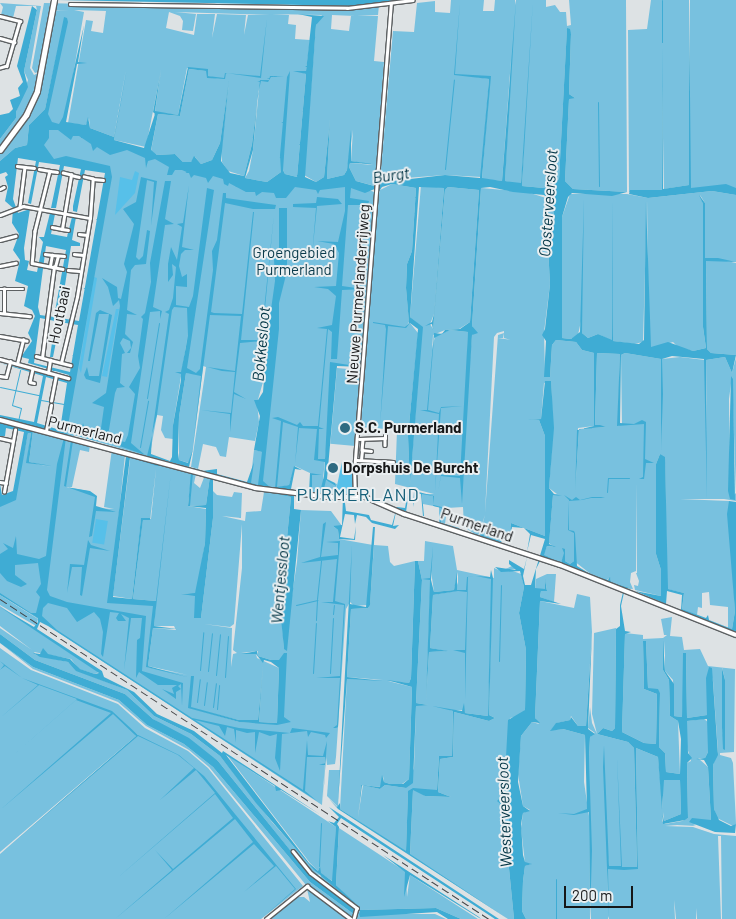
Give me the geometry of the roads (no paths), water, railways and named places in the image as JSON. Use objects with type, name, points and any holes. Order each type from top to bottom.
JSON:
[{"type":"main road","points":[[0,150],[13,135],[34,98],[54,0]]},
{"type":"street","points":[[70,4],[347,8],[413,0]]},
{"type":"street","name":"Nieuwe Purmerlanderrijweg","points":[[355,496],[376,188],[392,3]]},
{"type":"street","points":[[0,16],[20,21],[7,66],[0,68]]},
{"type":"street","points":[[0,38],[14,42]]},
{"type":"street","points":[[17,166],[34,168]]},
{"type":"street","points":[[16,209],[25,167]]},
{"type":"street","points":[[39,169],[57,172]]},
{"type":"street","points":[[50,171],[40,209],[32,263],[62,268]]},
{"type":"street","points":[[63,173],[79,176]]},
{"type":"street","points":[[62,229],[72,175]]},
{"type":"street","points":[[84,177],[103,180]]},
{"type":"street","name":"Houtbaai","points":[[61,363],[71,324],[87,236],[93,179]]},
{"type":"street","points":[[0,189],[4,187]]},
{"type":"street","points":[[0,215],[16,209],[40,209],[90,218]]},
{"type":"street","points":[[52,227],[68,230]]},
{"type":"street","points":[[79,234],[87,236]]},
{"type":"street","points":[[0,240],[15,236]]},
{"type":"street","points":[[45,254],[64,256]]},
{"type":"street","points":[[74,254],[83,256]]},
{"type":"street","points":[[50,266],[52,255]]},
{"type":"street","points":[[42,358],[58,256]]},
{"type":"street","points":[[0,266],[16,263]]},
{"type":"street","name":"Houtbaai","points":[[68,270],[79,272]]},
{"type":"street","points":[[0,289],[23,289]]},
{"type":"street","points":[[4,289],[2,313],[30,316]]},
{"type":"street","points":[[0,336],[27,341]]},
{"type":"street","points":[[17,364],[22,340]]},
{"type":"street","points":[[36,356],[50,360]]},
{"type":"street","points":[[0,359],[9,365],[17,364],[33,371],[48,370],[56,377],[68,378]]},
{"type":"street","name":"Houtbaai","points":[[48,370],[50,360],[70,365]]},
{"type":"street","points":[[0,376],[8,377],[9,365]]},
{"type":"street","points":[[30,382],[33,371]]},
{"type":"street","points":[[47,429],[56,377]]},
{"type":"street","points":[[26,381],[34,383]]},
{"type":"street","name":"Purmerland","points":[[0,420],[47,429],[66,436],[266,490],[344,497],[355,496],[540,558],[736,634]]},
{"type":"street","points":[[385,445],[386,429]]},
{"type":"street","points":[[4,492],[15,430]]},
{"type":"street","points":[[0,438],[13,440]]},
{"type":"street","points":[[359,439],[385,438]]},
{"type":"street","points":[[362,460],[363,439]]},
{"type":"street","points":[[362,450],[371,451]]},
{"type":"street","points":[[356,460],[393,462]]},
{"type":"street","points":[[0,482],[6,483]]},
{"type":"street","points":[[266,919],[305,886],[310,887],[353,919],[357,910],[311,872],[293,851]]},
{"type":"waterway","points":[[662,0],[662,42]]},
{"type":"waterway","points":[[445,169],[454,79]]},
{"type":"waterway","points":[[598,102],[599,186]]},
{"type":"waterway","points":[[147,398],[159,323]]},
{"type":"waterway","points":[[18,421],[21,408],[12,405],[20,370]]},
{"type":"waterway","points":[[0,387],[39,395]]},
{"type":"waterway","points":[[41,400],[64,404]]},
{"type":"waterway","points":[[140,447],[148,401]]},
{"type":"waterway","points":[[192,468],[200,470]]},
{"type":"waterway","points":[[607,492],[608,478],[629,478]]},
{"type":"waterway","points":[[433,505],[441,507],[440,522]]},
{"type":"waterway","points":[[445,524],[458,528]]},
{"type":"waterway","points":[[317,599],[321,560]]},
{"type":"waterway","points":[[499,661],[501,585]]},
{"type":"waterway","points":[[296,605],[317,600],[316,620]]},
{"type":"waterway","points":[[333,614],[334,605]]},
{"type":"waterway","points":[[330,673],[333,618]]},
{"type":"waterway","points":[[313,673],[316,623]]},
{"type":"waterway","points":[[200,670],[203,632]]},
{"type":"waterway","points":[[208,671],[212,633]]},
{"type":"waterway","points":[[216,675],[220,634]]},
{"type":"waterway","points":[[225,677],[228,636]]},
{"type":"waterway","points":[[197,702],[200,679]]},
{"type":"waterway","points":[[204,705],[207,682]]},
{"type":"waterway","points":[[213,707],[216,683]]},
{"type":"waterway","points":[[217,709],[219,685]]},
{"type":"waterway","points":[[319,866],[321,823]]},
{"type":"waterway","points":[[556,879],[556,919]]},
{"type":"railway","points":[[0,599],[489,919]]},
{"type":"place","name":"S.C. Purmerland","points":[[345,428]]},
{"type":"place","name":"Dorpshuis De Burcht","points":[[333,468]]},
{"type":"district","name":"PURMERLAND","points":[[358,494]]},
{"type":"water label","name":"Burgt","points":[[391,175]]},
{"type":"water label","name":"Oosterveersloot","points":[[548,203]]},
{"type":"water label","name":"Bokkesloot","points":[[261,344]]},
{"type":"water label","name":"Wentjessloot","points":[[280,580]]},
{"type":"water label","name":"Westerveersloot","points":[[504,812]]},
{"type":"park label","name":"Groengebied Purmerland","points":[[294,260]]}]
